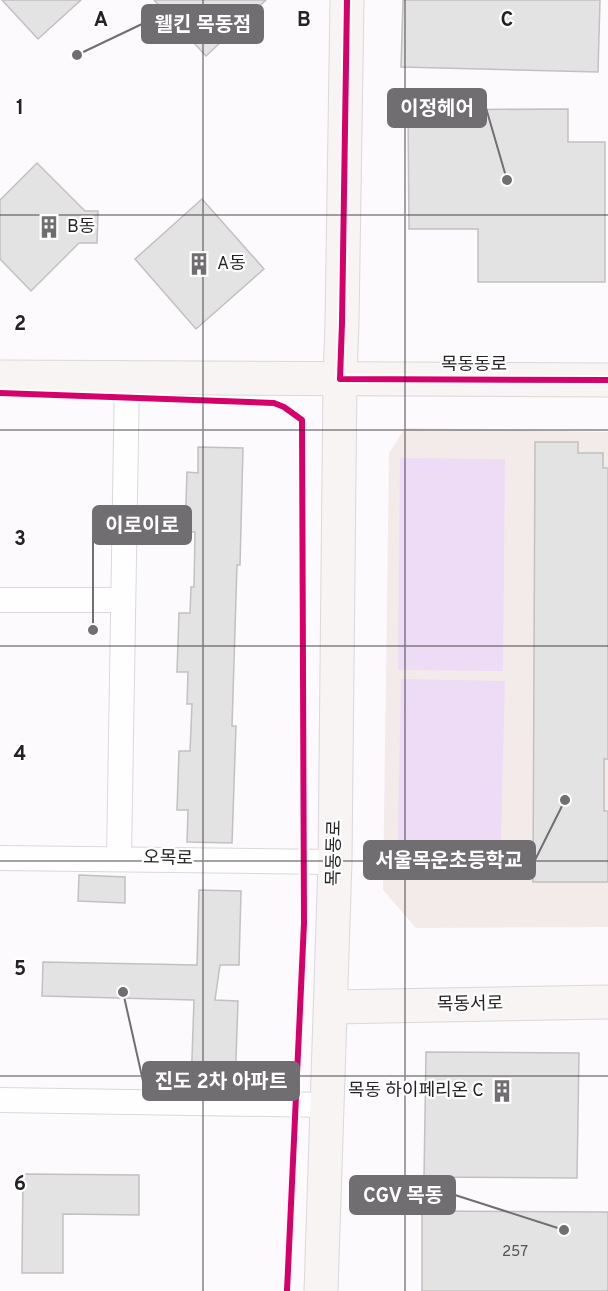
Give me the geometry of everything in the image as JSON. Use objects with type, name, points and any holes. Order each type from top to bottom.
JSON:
[{"type":"main road","points":[[340,379],[347,0]]},
{"type":"main road","name":"목동동로","points":[[0,377],[608,380]]},
{"type":"main road","name":"목동동로","points":[[321,1291],[332,1007],[340,379]]},
{"type":"main road","name":"목동서로","points":[[332,1007],[608,1002]]},
{"type":"street","points":[[119,858],[127,377]]},
{"type":"street","points":[[0,600],[123,600]]},
{"type":"street","name":"오목로","points":[[0,858],[335,862]]},
{"type":"street","points":[[0,1100],[328,1105]]},
{"type":"shaded area","points":[[405,428],[608,432],[608,927],[416,928],[383,890],[389,453]]},
{"type":"shaded area","points":[[400,458],[505,459],[503,671],[398,670]]},
{"type":"shaded area","points":[[401,679],[505,681],[500,879],[397,877]]},
{"type":"building","points":[[2,0],[81,0],[38,39]]},
{"type":"building","points":[[154,0],[266,0],[206,56]]},
{"type":"building","points":[[403,0],[600,0],[598,72],[401,67]]},
{"type":"building","points":[[568,109],[568,142],[605,142],[605,282],[478,282],[478,229],[409,229],[408,110]]},
{"type":"building","name":"B동","points":[[37,163],[85,211],[98,211],[97,243],[79,243],[31,291],[0,259],[0,200]]},
{"type":"building","name":"A동","points":[[202,199],[264,269],[196,329],[135,259]]},
{"type":"building","points":[[535,442],[578,442],[578,453],[603,453],[603,468],[608,468],[608,759],[604,759],[604,811],[608,811],[608,882],[533,882]]},
{"type":"building","points":[[198,447],[243,448],[232,726],[236,726],[232,843],[187,842],[188,810],[177,810],[179,751],[190,751],[192,704],[187,704],[188,672],[177,672],[179,613],[190,613],[191,587],[194,587],[195,532],[185,532],[187,472],[198,473]]},
{"type":"building","points":[[79,875],[125,877],[125,903],[78,901]]},
{"type":"building","points":[[199,890],[241,891],[239,965],[220,965],[215,1000],[238,1001],[235,1088],[191,1087],[194,1000],[42,996],[43,962],[197,965]]},
{"type":"building","name":"목동 하이페리온 C","points":[[426,1052],[579,1053],[577,1178],[424,1177]]},
{"type":"building","points":[[23,1174],[139,1175],[139,1215],[63,1214],[63,1273],[22,1273]]},
{"type":"building","points":[[422,1211],[608,1212],[608,1291],[422,1291]]},
{"type":"cycle path","points":[[347,0],[340,379],[608,380]]},
{"type":"cycle path","points":[[0,393],[274,403],[302,420],[304,923],[287,1291]]},
{"type":"place","name":"웰킨 목동점","points":[[77,55]]},
{"type":"place","name":"이정헤어","points":[[507,180]]},
{"type":"place","name":"B동","points":[[49,227]]},
{"type":"place","name":"A동","points":[[199,264]]},
{"type":"place","name":"이로이로","points":[[93,630]]},
{"type":"place","name":"서울목운초등학교","points":[[565,800]]},
{"type":"place","name":"진도 2차 아파트","points":[[123,992]]},
{"type":"place","name":"목동 하이페리온 C","points":[[502,1091]]},
{"type":"place","name":"CGV 목동","points":[[564,1230]]}]
